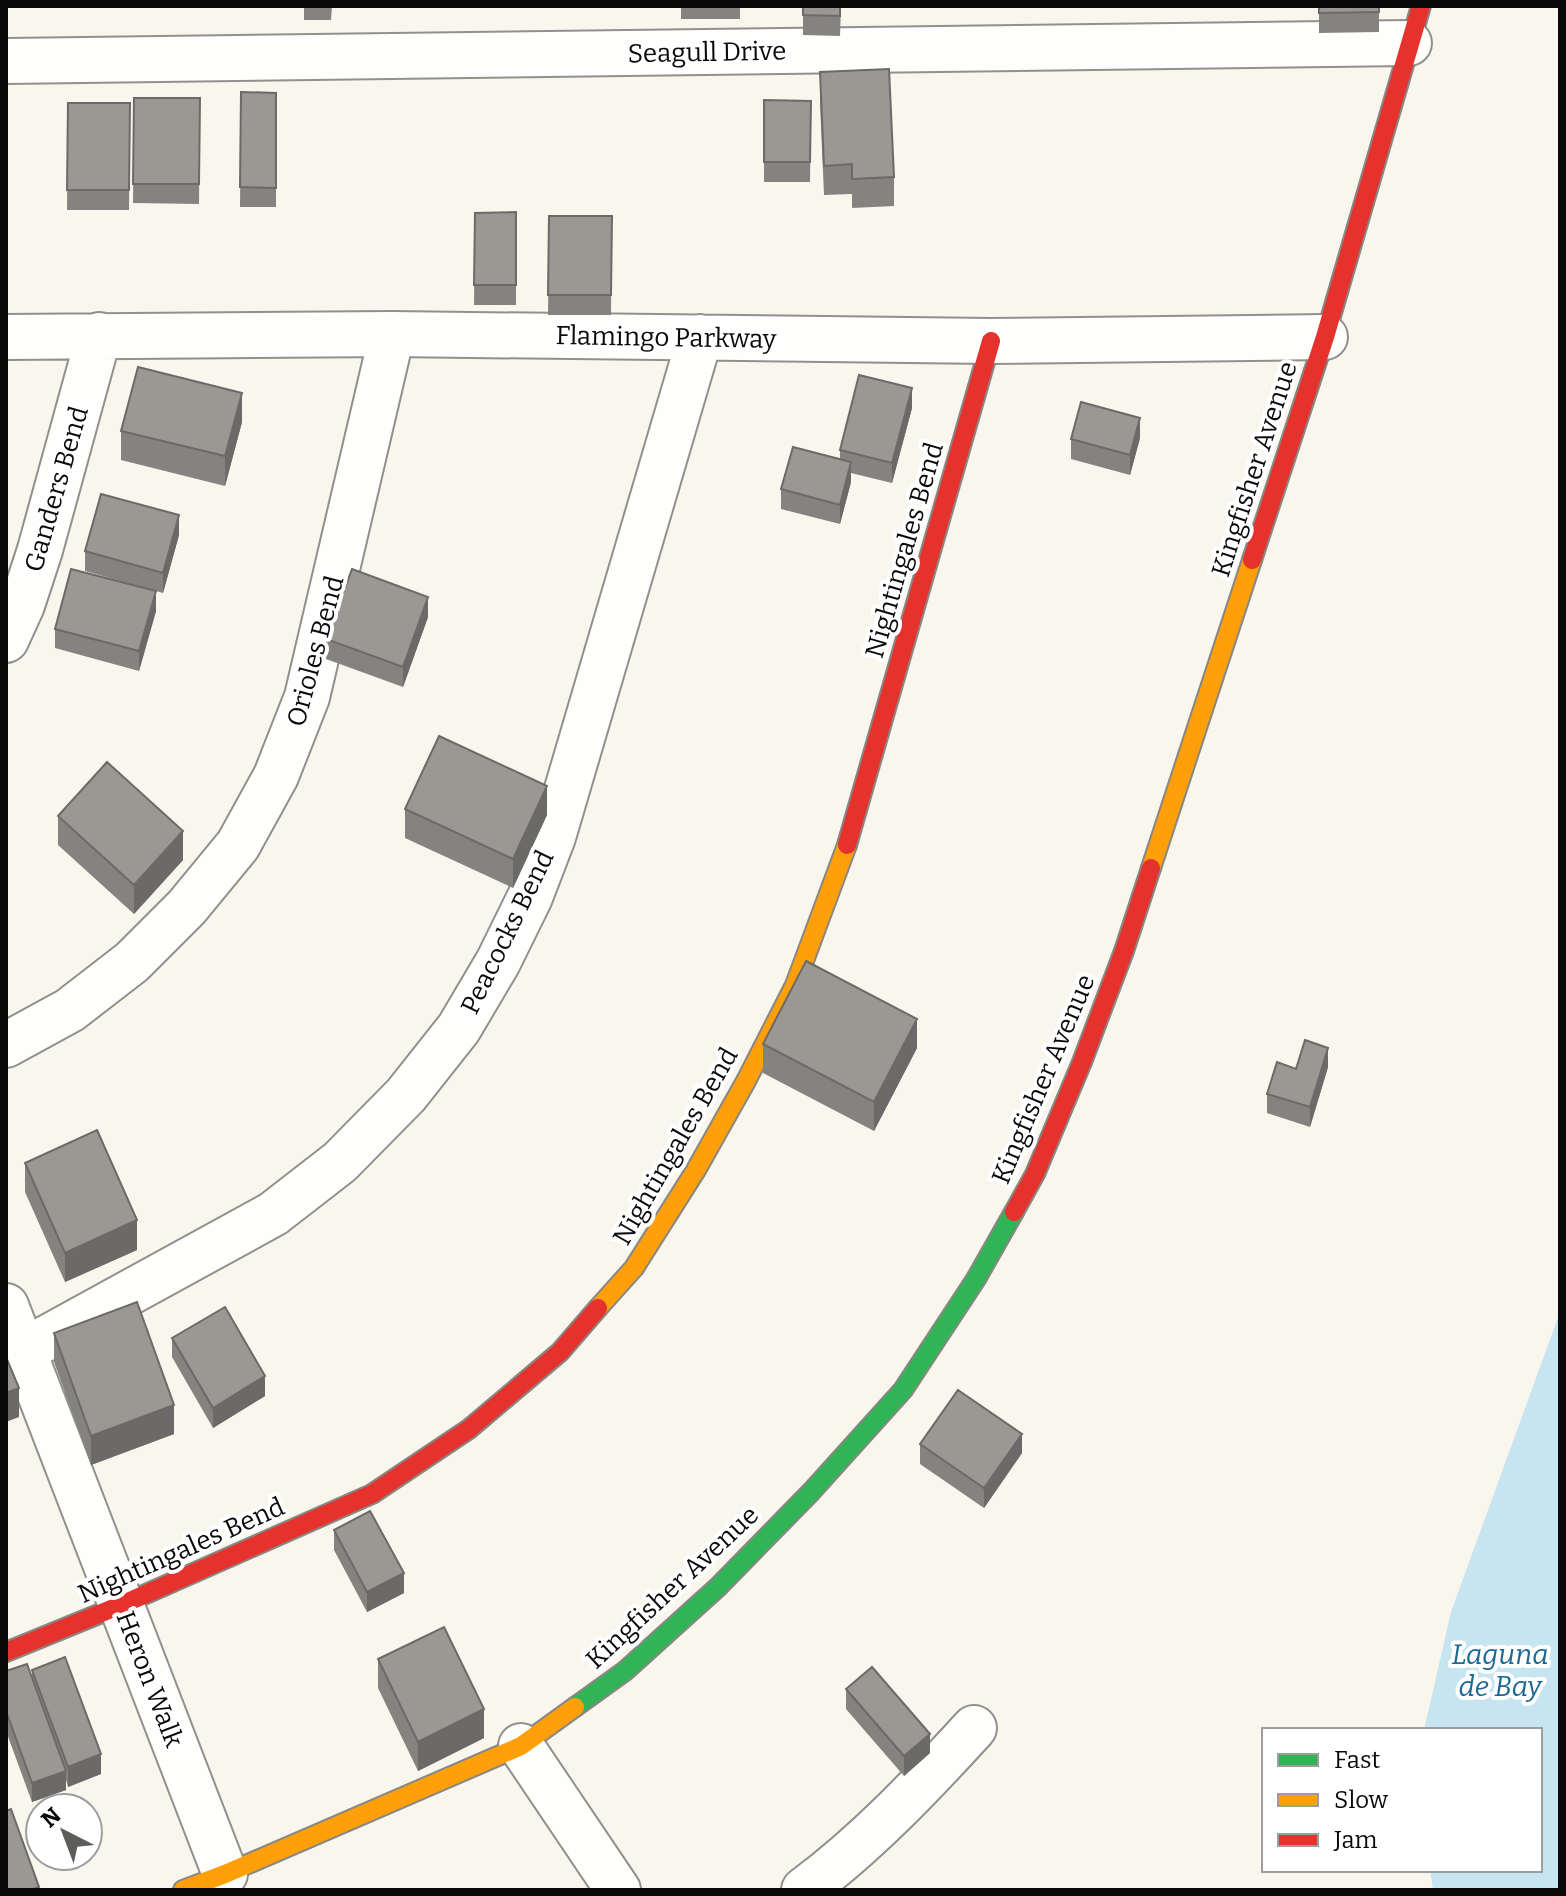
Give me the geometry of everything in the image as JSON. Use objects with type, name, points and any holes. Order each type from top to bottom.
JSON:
[{"type":"street","name":"Seagull Drive","points":[[6,61],[1415,25]]},
{"type":"street","name":"Kingfisher Avenue","points":[[183,1890],[521,1746],[625,1671],[718,1587],[811,1492],[903,1390],[976,1279],[1035,1174],[1124,951],[1325,337],[1415,25]]},
{"type":"street","name":"Flamingo Parkway","points":[[6,337],[392,334],[991,341],[1325,337]]},
{"type":"street","name":"Orioles Bend","points":[[6,1045],[70,1010],[132,962],[187,907],[238,845],[276,776],[307,697],[392,334]]},
{"type":"street","name":"Ganders Bend","points":[[6,640],[22,605],[40,550],[99,335]]},
{"type":"street","name":"Peacocks Bend","points":[[15,1354],[273,1214],[340,1162],[406,1095],[459,1028],[524,910],[553,837],[700,337]]},
{"type":"street","name":"Nightingales Bend","points":[[6,1652],[121,1605],[372,1494],[469,1429],[560,1352],[634,1268],[696,1170],[795,985],[848,842],[991,341]]},
{"type":"street","name":"Heron Walk","points":[[6,1306],[15,1354],[121,1605],[225,1874]]},
{"type":"street","points":[[804,1890],[835,1867],[909,1798],[974,1728]]},
{"type":"street","points":[[521,1746],[618,1890]]},
{"type":"water","name":"Laguna de Bay","points":[[1560,1312],[1560,1890],[1433,1890],[1430,1872],[1542,1872],[1542,1728],[1424,1728],[1451,1612]]},
{"type":"building","points":[[803,6],[840,6],[840,16],[803,15]]},
{"type":"building","points":[[1319,6],[1379,6],[1379,12],[1319,13]]},
{"type":"building","points":[[889,69],[894,177],[852,179],[852,164],[824,166],[820,72]]},
{"type":"building","points":[[241,92],[276,93],[276,188],[240,187]]},
{"type":"building","points":[[134,98],[200,98],[199,184],[133,184]]},
{"type":"building","points":[[764,100],[811,101],[810,162],[764,162]]},
{"type":"building","points":[[68,103],[130,103],[129,190],[67,190]]},
{"type":"building","points":[[516,212],[516,285],[474,285],[475,213]]},
{"type":"building","points":[[549,216],[612,216],[611,295],[548,295]]},
{"type":"building","points":[[138,367],[242,393],[225,456],[121,431]]},
{"type":"building","points":[[859,375],[912,388],[892,463],[840,450]]},
{"type":"building","points":[[1081,402],[1140,418],[1130,455],[1071,439]]},
{"type":"building","points":[[793,447],[851,462],[840,505],[781,489]]},
{"type":"building","points":[[101,494],[179,515],[163,573],[85,551]]},
{"type":"building","points":[[71,569],[156,591],[139,651],[55,629]]},
{"type":"building","points":[[352,569],[428,597],[403,667],[326,639]]},
{"type":"building","points":[[439,736],[547,786],[513,859],[405,809]]},
{"type":"building","points":[[107,762],[183,831],[134,885],[58,816]]},
{"type":"building","points":[[806,961],[917,1019],[874,1102],[763,1044]]},
{"type":"building","points":[[1305,1040],[1328,1048],[1310,1107],[1267,1094],[1277,1062],[1296,1069]]},
{"type":"building","points":[[97,1130],[137,1220],[65,1253],[25,1163]]},
{"type":"building","points":[[137,1302],[174,1405],[91,1436],[54,1333]]},
{"type":"building","points":[[225,1307],[265,1376],[213,1408],[172,1338]]},
{"type":"building","points":[[6,1357],[19,1388],[6,1393]]},
{"type":"building","points":[[958,1390],[1022,1434],[984,1488],[920,1444]]},
{"type":"building","points":[[370,1511],[404,1573],[367,1592],[334,1530]]},
{"type":"building","points":[[444,1627],[484,1709],[418,1742],[378,1659]]},
{"type":"building","points":[[65,1657],[101,1754],[68,1767],[32,1670]]},
{"type":"building","points":[[27,1664],[66,1771],[32,1783],[6,1711],[6,1671]]},
{"type":"building","points":[[872,1667],[930,1734],[904,1756],[846,1689]]},
{"type":"building","points":[[11,1809],[24,1845],[24,1872],[34,1872],[39,1887],[31,1890],[6,1890],[6,1811]]},
{"type":"traffic: fast","points":[[575,1707],[625,1671],[718,1587],[811,1492],[903,1390],[976,1279],[1014,1212]]},
{"type":"traffic: slow","points":[[1151,868],[1252,560]]},
{"type":"traffic: slow","points":[[598,1308],[634,1268],[696,1170],[746,1081],[795,985],[847,845]]},
{"type":"traffic: slow","points":[[183,1890],[521,1746],[575,1707]]},
{"type":"traffic: jam","points":[[1252,560],[1325,337],[1421,6]]},
{"type":"traffic: jam","points":[[847,845],[991,341]]},
{"type":"traffic: jam","points":[[1014,1212],[1035,1174],[1082,1062],[1151,868]]},
{"type":"traffic: jam","points":[[6,1652],[121,1605],[372,1494],[469,1429],[560,1352],[598,1308]]}]
